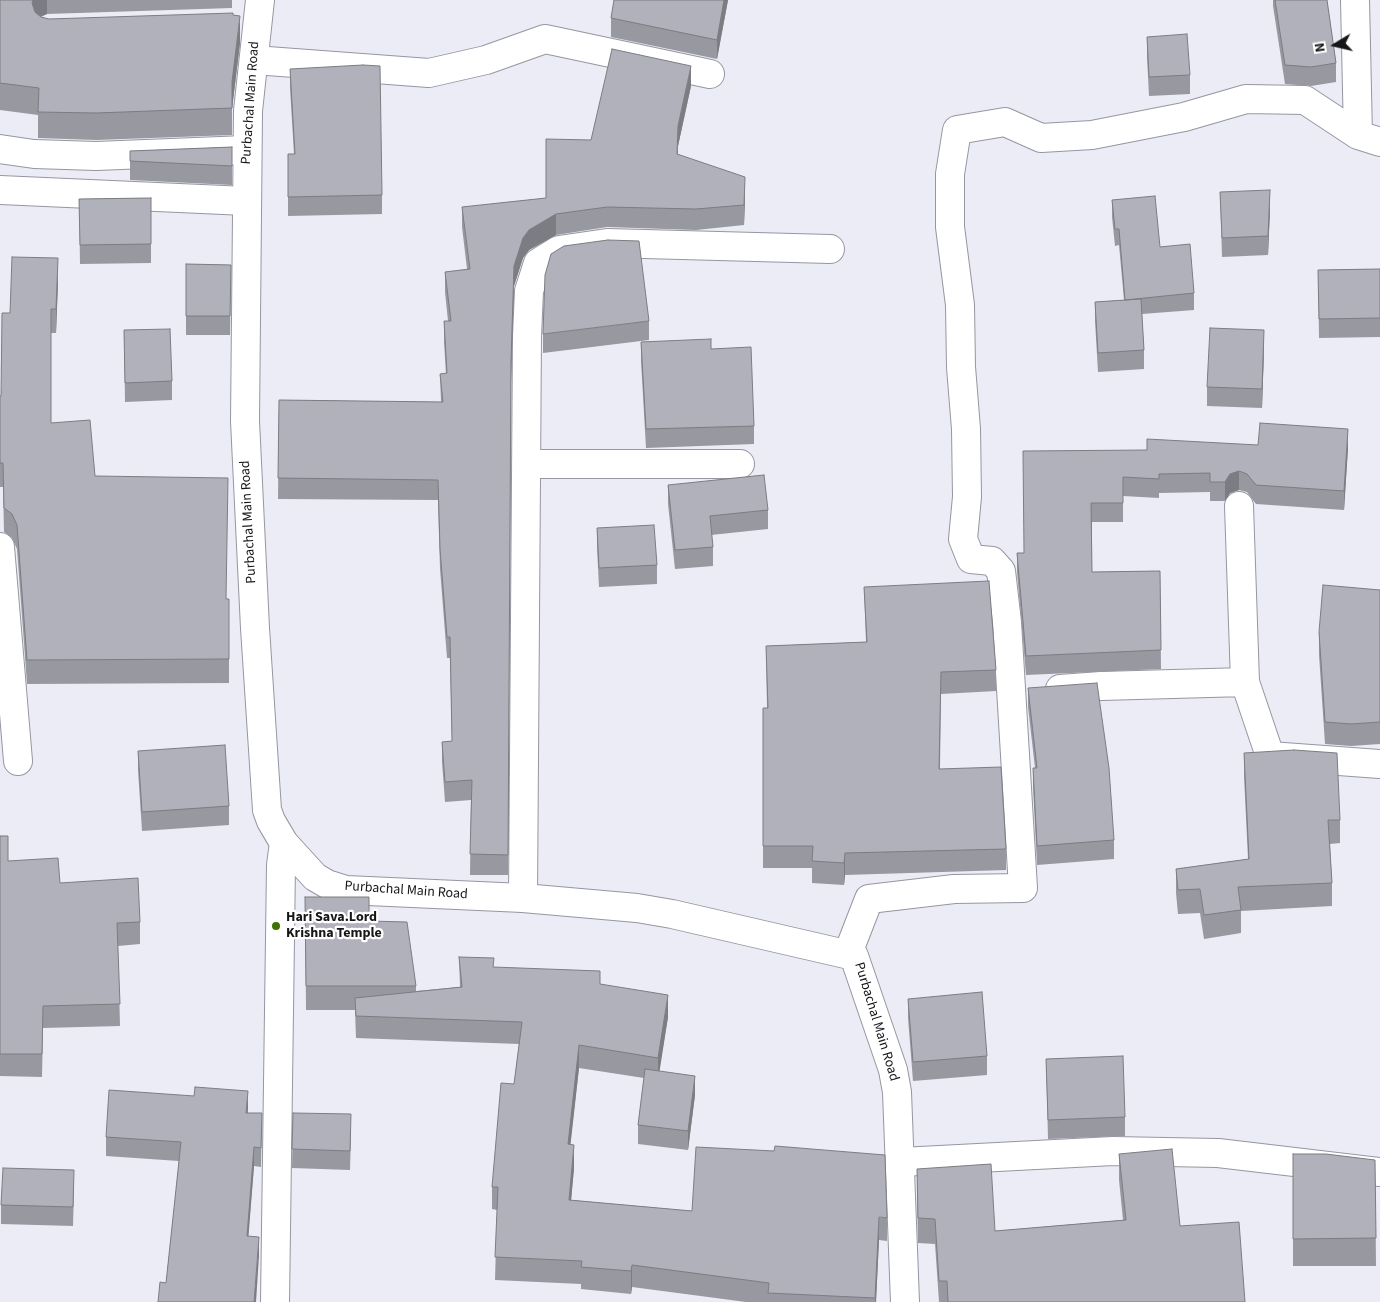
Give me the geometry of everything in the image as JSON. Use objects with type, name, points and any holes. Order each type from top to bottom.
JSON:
[{"type":"street","points":[[1355,0],[1369,138]]},
{"type":"street","points":[[230,24],[259,11]]},
{"type":"street","name":"Purbachal Main Road","points":[[259,11],[248,111],[246,150],[245,422],[254,628],[267,810],[271,821],[284,843],[315,877],[327,884],[346,890],[523,898],[672,914],[848,953],[858,960],[893,1070],[897,1092],[905,1302]]},
{"type":"street","points":[[254,60],[429,73],[486,60],[545,39],[710,74]]},
{"type":"street","points":[[848,953],[869,898],[954,889],[1023,888],[1011,692],[1001,571],[992,561],[971,559],[963,539],[967,497],[966,429],[961,367],[960,305],[950,227],[950,174],[957,130],[1005,122],[1041,138],[1092,135],[1184,117],[1246,99],[1305,100],[1369,138]]},
{"type":"street","points":[[0,150],[34,154],[96,156],[246,150]]},
{"type":"street","points":[[0,190],[246,201]]},
{"type":"street","points":[[523,898],[529,291],[538,263],[559,250],[608,242],[830,249]]},
{"type":"street","points":[[526,464],[740,464]]},
{"type":"street","points":[[1239,506],[1245,682],[1270,756],[1380,764]]},
{"type":"street","points":[[0,547],[18,761]]},
{"type":"street","points":[[1011,692],[1101,686],[1245,682]]},
{"type":"street","points":[[275,1302],[281,875],[284,843]]},
{"type":"street","points":[[901,1162],[1113,1151],[1218,1153],[1380,1172]]},
{"type":"building","points":[[0,0],[33,0],[35,12],[41,17],[49,19],[233,13],[233,15],[240,16],[232,82],[232,108],[96,113],[38,112],[39,88],[0,83]]},
{"type":"building","points":[[614,0],[724,0],[717,40],[611,18]]},
{"type":"building","points":[[1275,0],[1327,0],[1336,63],[1311,67],[1285,65]]},
{"type":"building","points":[[1187,34],[1190,75],[1149,77],[1147,37]]},
{"type":"building","points":[[612,49],[691,66],[678,126],[677,154],[745,177],[744,205],[696,209],[607,207],[556,214],[529,230],[523,238],[514,266],[511,361],[508,855],[470,854],[472,780],[445,782],[442,742],[452,741],[450,637],[447,637],[440,549],[438,480],[278,478],[279,400],[443,402],[440,374],[447,373],[444,321],[451,321],[445,272],[470,269],[462,207],[546,198],[546,139],[591,140]]},
{"type":"building","points":[[363,65],[380,66],[382,195],[288,197],[288,154],[295,154],[290,69]]},
{"type":"building","points":[[232,147],[232,166],[130,161],[130,151]]},
{"type":"building","points":[[1270,190],[1268,236],[1222,238],[1220,192]]},
{"type":"building","points":[[1155,196],[1160,247],[1190,244],[1194,293],[1125,300],[1119,229],[1115,229],[1112,200]]},
{"type":"building","points":[[151,198],[151,244],[80,245],[79,199]]},
{"type":"building","points":[[608,240],[639,241],[649,321],[543,334],[545,275],[551,254],[564,246]]},
{"type":"building","points":[[12,257],[58,258],[56,309],[51,309],[51,423],[90,420],[95,476],[228,478],[226,599],[229,599],[229,659],[27,660],[17,525],[12,514],[4,508],[3,463],[0,463],[2,313],[10,313]]},
{"type":"building","points":[[186,264],[231,265],[230,316],[186,316]]},
{"type":"building","points":[[1380,269],[1380,318],[1319,319],[1318,270]]},
{"type":"building","points":[[1141,299],[1144,350],[1098,353],[1095,302]]},
{"type":"building","points":[[1210,328],[1264,330],[1262,389],[1207,387]]},
{"type":"building","points":[[170,329],[172,381],[125,383],[124,330]]},
{"type":"building","points":[[711,339],[711,349],[751,347],[754,426],[646,429],[641,342]]},
{"type":"building","points":[[1260,423],[1348,429],[1344,491],[1256,485],[1247,474],[1239,471],[1230,474],[1225,482],[1210,482],[1210,473],[1159,474],[1159,479],[1123,477],[1123,503],[1091,503],[1092,572],[1160,571],[1161,650],[1026,656],[1017,553],[1024,553],[1023,451],[1147,450],[1147,439],[1258,445]]},
{"type":"building","points":[[764,475],[768,510],[710,516],[713,547],[675,550],[668,485]]},
{"type":"building","points":[[654,525],[657,565],[599,568],[597,528]]},
{"type":"building","points":[[989,581],[996,670],[941,672],[939,769],[1001,767],[1006,849],[845,853],[844,863],[812,861],[813,846],[763,846],[763,708],[768,708],[766,646],[867,642],[864,587]]},
{"type":"building","points":[[1323,585],[1380,590],[1380,722],[1351,724],[1325,722],[1319,632]]},
{"type":"building","points":[[1097,683],[1109,768],[1114,840],[1037,846],[1033,768],[1037,768],[1028,688]]},
{"type":"building","points":[[225,745],[229,806],[142,812],[138,751]]},
{"type":"building","points":[[1294,750],[1337,753],[1340,820],[1328,820],[1332,883],[1238,887],[1241,910],[1204,915],[1200,889],[1178,890],[1176,869],[1249,859],[1244,753]]},
{"type":"building","points":[[0,836],[8,836],[8,861],[58,858],[60,883],[138,878],[140,922],[117,923],[120,1004],[43,1006],[42,1054],[0,1054]]},
{"type":"building","points":[[305,897],[369,897],[369,921],[407,922],[416,986],[306,986]]},
{"type":"building","points":[[459,957],[494,958],[493,967],[600,971],[600,984],[668,995],[658,1058],[579,1045],[568,1144],[574,1145],[569,1200],[692,1211],[696,1147],[774,1151],[775,1146],[885,1155],[887,1218],[879,1217],[875,1298],[768,1293],[769,1283],[632,1265],[631,1271],[581,1267],[582,1261],[495,1257],[498,1187],[492,1187],[501,1083],[514,1084],[522,1022],[356,1016],[355,998],[462,987]]},
{"type":"building","points":[[982,992],[987,1056],[913,1062],[908,999]]},
{"type":"building","points":[[1123,1056],[1125,1117],[1048,1120],[1046,1059]]},
{"type":"building","points":[[645,1069],[695,1076],[688,1131],[638,1125]]},
{"type":"building","points":[[195,1087],[248,1091],[246,1113],[262,1113],[261,1148],[254,1147],[247,1236],[259,1237],[254,1302],[158,1302],[160,1282],[166,1283],[181,1142],[106,1137],[109,1090],[194,1096]]},
{"type":"building","points":[[293,1113],[351,1114],[350,1151],[292,1149]]},
{"type":"building","points":[[1172,1149],[1180,1226],[1239,1222],[1245,1302],[948,1302],[947,1281],[939,1281],[935,1219],[918,1218],[917,1169],[991,1164],[995,1231],[1126,1220],[1119,1154]]},
{"type":"building","points":[[1293,1154],[1326,1154],[1375,1160],[1376,1238],[1293,1239]]},
{"type":"building","points":[[3,1168],[74,1170],[73,1207],[1,1205]]},
{"type":"place","name":"Hari Sava.Lord Krishna Temple","points":[[276,926]]}]
